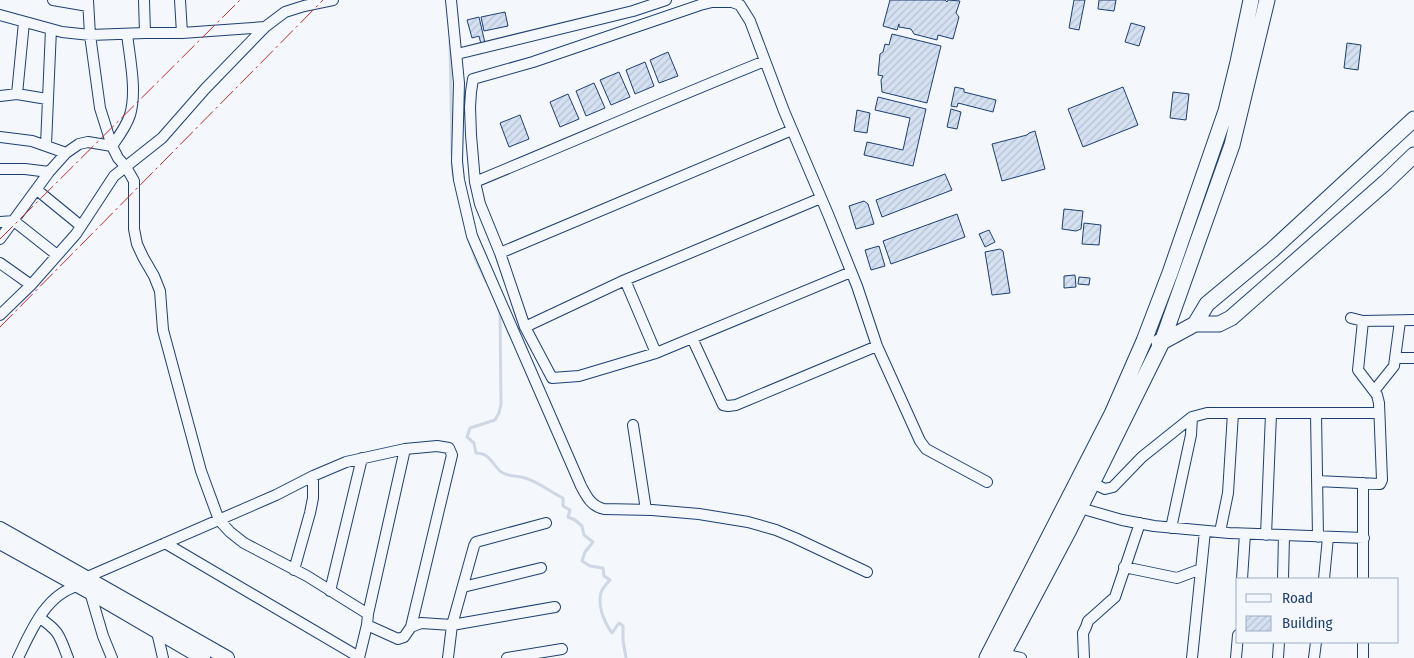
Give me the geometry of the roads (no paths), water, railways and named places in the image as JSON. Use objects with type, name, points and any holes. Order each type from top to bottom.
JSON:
[{"type":"main road","points":[[1002,656],[1063,526],[1144,341],[1226,111],[1251,0]]},
{"type":"main road","points":[[986,658],[1063,526],[1080,508],[1162,342],[1232,145],[1267,0]]},
{"type":"main road","points":[[1195,324],[1207,304],[1272,250],[1414,119]]},
{"type":"main road","points":[[1144,341],[1162,342],[1195,324],[1219,324],[1231,318],[1386,182],[1414,155]]},
{"type":"main road","points":[[0,529],[157,632],[203,658]]},
{"type":"main road","points":[[0,542],[227,658]]},
{"type":"street","points":[[53,0],[88,3],[90,35],[100,108],[112,146],[135,185],[134,229],[137,244],[160,291],[163,330],[202,471],[219,520],[244,543],[368,614]]},
{"type":"street","points":[[144,0],[145,33]]},
{"type":"street","points":[[180,0],[182,33]]},
{"type":"street","points":[[1,311],[31,285],[76,234],[114,176],[162,138],[205,89],[265,28],[285,12],[333,0]]},
{"type":"street","points":[[451,0],[459,83],[458,180],[472,236],[589,501],[597,507],[604,509],[646,510],[748,522],[776,530],[800,540],[867,572]]},
{"type":"street","points":[[457,54],[633,11],[666,0]]},
{"type":"street","points":[[851,272],[656,353],[579,376],[552,378],[525,327],[500,253],[480,204],[475,182],[471,135],[470,92],[473,79],[533,62],[712,2],[732,2],[740,5],[750,21],[792,130],[851,272],[877,346],[920,441],[926,448],[986,482]]},
{"type":"street","points":[[0,15],[62,32],[90,35],[182,33],[265,28]]},
{"type":"street","points":[[17,94],[24,22]]},
{"type":"street","points":[[46,145],[51,29]]},
{"type":"street","points":[[112,146],[130,116],[133,97],[127,34]]},
{"type":"street","points":[[475,182],[765,61]]},
{"type":"street","points":[[0,96],[17,94],[47,98]]},
{"type":"street","points":[[500,253],[792,130]]},
{"type":"street","points":[[0,137],[32,141],[66,153]]},
{"type":"street","points":[[0,239],[49,172],[66,153],[79,144],[88,142],[112,146]]},
{"type":"street","points":[[0,169],[25,169],[49,172]]},
{"type":"street","points":[[37,190],[81,226]]},
{"type":"street","points":[[525,327],[625,280],[821,198]]},
{"type":"street","points":[[0,222],[14,221],[57,255]]},
{"type":"street","points":[[0,262],[31,285]]},
{"type":"street","points":[[625,280],[656,353]]},
{"type":"street","points":[[1351,318],[1363,321],[1414,320]]},
{"type":"street","points":[[1317,481],[1380,484],[1382,480],[1379,402],[1377,395],[1358,370],[1363,321]]},
{"type":"street","points":[[1374,391],[1394,366],[1400,321]]},
{"type":"street","points":[[692,338],[723,404],[728,406],[736,405],[877,346]]},
{"type":"street","points":[[1396,358],[1414,358]]},
{"type":"street","points":[[1092,483],[1105,489],[1113,487],[1142,457],[1198,415],[1207,413],[1379,413]]},
{"type":"street","points":[[1220,532],[1228,492],[1233,413]]},
{"type":"street","points":[[1316,413],[1317,481],[1323,537],[1324,578]]},
{"type":"street","points":[[1266,535],[1271,414]]},
{"type":"street","points":[[1171,528],[1191,435],[1192,418]]},
{"type":"street","points":[[633,425],[646,510]]},
{"type":"street","points":[[18,658],[31,631],[55,597],[69,588],[84,585],[165,543],[276,496],[313,476],[346,462],[405,449],[436,446],[449,448],[452,455],[411,627],[404,637],[398,639],[367,625]]},
{"type":"street","points":[[165,543],[359,657],[405,449]]},
{"type":"street","points":[[330,591],[362,458]]},
{"type":"street","points":[[294,570],[310,513],[313,498],[313,476]]},
{"type":"street","points":[[1363,483],[1363,578]]},
{"type":"street","points":[[1080,508],[1122,520],[1171,528],[1245,534],[1364,538]]},
{"type":"street","points":[[448,658],[452,625],[476,542],[546,523]]},
{"type":"street","points":[[1084,658],[1083,633],[1088,621],[1115,597],[1140,523]]},
{"type":"street","points":[[1192,658],[1205,531]]},
{"type":"street","points":[[1242,578],[1245,534]]},
{"type":"street","points":[[1283,578],[1284,535]]},
{"type":"street","points":[[1124,567],[1177,578],[1201,568]]},
{"type":"street","points":[[463,587],[541,568]]},
{"type":"street","points":[[84,585],[112,658]]},
{"type":"street","points":[[411,627],[421,622],[452,625],[555,606]]},
{"type":"street","points":[[40,618],[59,634],[68,658]]},
{"type":"street","points":[[157,632],[163,658]]},
{"type":"street","points":[[1236,658],[1237,643]]},
{"type":"street","points":[[1278,658],[1279,643]]},
{"type":"street","points":[[1314,658],[1316,643]]},
{"type":"street","points":[[1363,643],[1363,658]]},
{"type":"street","points":[[507,658],[562,649]]},
{"type":"street","points":[[1002,656],[1022,658]]},
{"type":"waterway","points":[[450,40],[452,154]]},
{"type":"waterway","points":[[452,163],[455,181]]},
{"type":"waterway","points":[[470,243],[486,281]]},
{"type":"waterway","points":[[498,307],[500,314],[501,404],[499,413],[495,420],[470,428],[467,437],[474,443],[476,453],[488,457],[503,473],[530,480],[563,498],[563,506],[570,510],[568,517],[582,526],[584,535],[593,542],[585,552],[582,561],[590,566],[603,568],[604,576],[610,580],[600,595],[600,606],[612,633],[619,623],[623,626],[626,658]]}]
